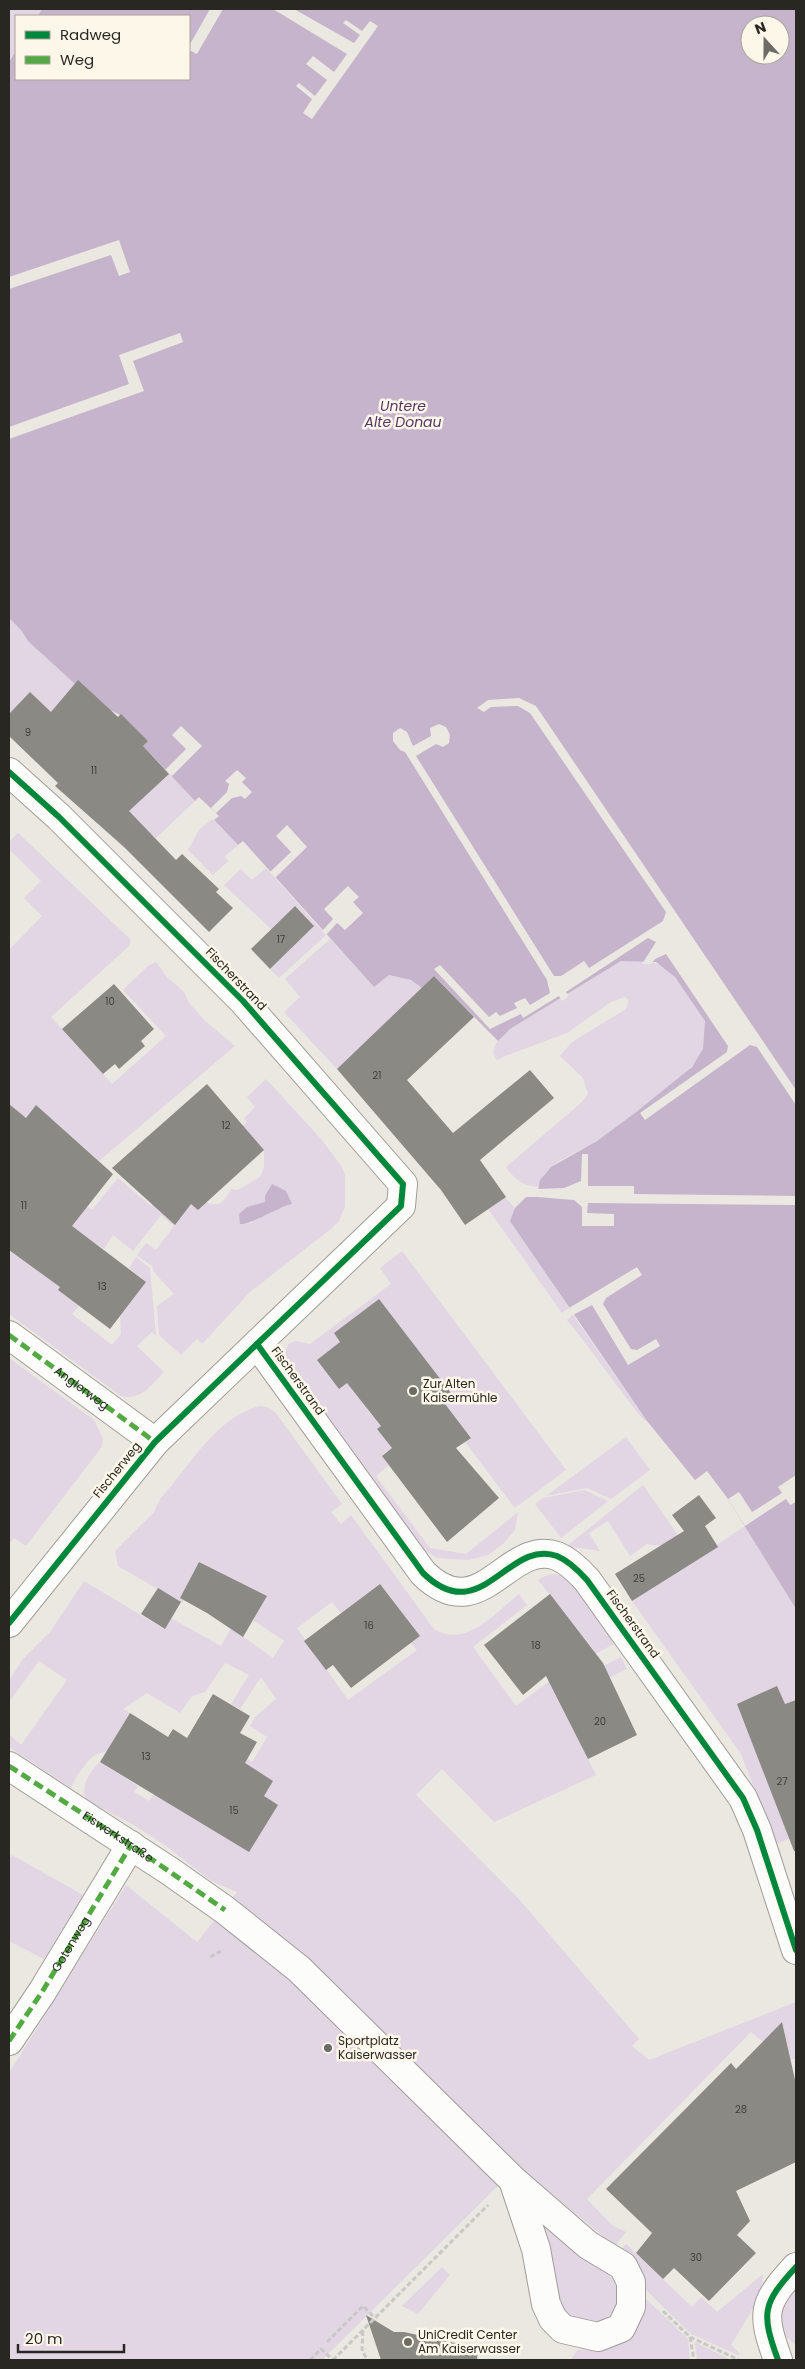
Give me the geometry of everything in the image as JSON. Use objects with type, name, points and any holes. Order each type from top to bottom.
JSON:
[{"type":"street","name":"Fischerstrand","points":[[9,772],[59,817],[243,1001],[403,1184],[401,1206],[257,1344],[423,1573],[434,1584],[452,1592],[472,1590],[493,1580],[518,1561],[537,1555],[556,1556],[573,1565],[587,1580],[743,1798],[757,1830],[796,1950]]},
{"type":"street","name":"Anglerweg","points":[[9,1335],[155,1442]]},
{"type":"street","name":"Fischerweg","points":[[9,1623],[155,1442],[257,1344]]},
{"type":"street","name":"Eiswerkstraße","points":[[9,1766],[131,1845],[224,1910],[299,1969],[513,2180],[588,2245],[622,2266],[631,2282]]},
{"type":"street","name":"Gotenweg","points":[[9,2041],[42,1992],[131,1845]]},
{"type":"street","points":[[513,2180],[536,2249],[546,2304],[553,2319],[563,2329],[598,2337],[621,2328],[631,2307],[631,2282]]},
{"type":"street","points":[[783,2355],[767,2330],[767,2310],[776,2289],[796,2267]]},
{"type":"path","points":[[210,1957],[230,1946]]},
{"type":"path","points":[[310,2360],[321,2349],[333,2360],[513,2180]]},
{"type":"path","points":[[631,2282],[690,2337],[739,2360]]},
{"type":"path","points":[[327,2342],[363,2306],[375,2318]]},
{"type":"path","points":[[363,2330],[362,2349],[367,2360]]},
{"type":"path","points":[[690,2337],[694,2360]]},
{"type":"shaded area","points":[[9,9],[42,9],[39,15],[15,15],[15,53],[9,62]]},
{"type":"shaded area","points":[[9,618],[21,630],[28,641],[45,647],[68,670],[92,685],[105,709],[109,709],[82,742],[30,692],[9,714]]},
{"type":"shaded area","points":[[169,774],[195,801],[156,838],[144,828],[124,848],[106,831]]},
{"type":"shaded area","points":[[212,819],[238,845],[225,856],[228,861],[213,875],[188,850],[199,830]]},
{"type":"shaded area","points":[[18,833],[131,940],[129,946],[51,1017],[112,1084],[166,1036],[123,990],[148,966],[156,962],[167,977],[184,992],[189,1003],[205,1021],[235,1046],[99,1161],[36,1105],[9,1141],[9,1116],[14,1109],[9,1104],[9,950],[42,916],[24,898],[41,881],[9,849],[9,842]]},
{"type":"shaded area","points":[[266,868],[326,935],[279,978],[270,969],[314,926],[295,906],[271,929],[224,885],[241,869],[252,880]]},
{"type":"shaded area","points":[[330,939],[374,987],[389,975],[411,980],[422,988],[337,1069],[284,1012],[300,997],[285,979]]},
{"type":"shaded area","points":[[621,961],[647,961],[667,969],[702,1014],[705,1023],[703,1049],[697,1060],[686,1072],[639,1112],[597,1141],[555,1165],[542,1178],[539,1187],[524,1184],[516,1179],[506,1167],[582,1102],[588,1094],[583,1078],[560,1056],[572,1042],[626,1009],[629,1000],[625,997],[611,1002],[567,1033],[497,1060],[494,1056],[494,1047],[499,1039],[510,1029]]},
{"type":"shaded area","points":[[266,1079],[322,1140],[342,1167],[345,1175],[345,1207],[339,1221],[332,1228],[250,1292],[202,1344],[197,1339],[181,1355],[159,1335],[157,1306],[174,1294],[154,1272],[153,1267],[137,1255],[146,1243],[156,1250],[174,1226],[161,1215],[133,1251],[113,1235],[104,1249],[94,1242],[58,1290],[79,1306],[72,1314],[112,1345],[121,1334],[120,1316],[146,1282],[129,1268],[136,1257],[150,1268],[156,1336],[152,1332],[137,1346],[164,1372],[150,1387],[140,1394],[128,1397],[121,1396],[9,1314],[9,1250],[22,1259],[26,1159],[92,1210],[118,1178],[151,1206],[171,1187],[137,1144],[148,1136],[206,1202],[218,1204],[227,1197],[231,1189],[238,1190],[260,1177],[264,1167],[264,1151],[242,1126],[247,1122],[244,1118],[255,1107],[247,1097]],"holes":[[[265,1202],[292,1204],[274,1210],[249,1224],[247,1207]]]},
{"type":"shaded area","points":[[505,1197],[515,1208],[523,1212],[551,1281],[569,1308],[562,1313],[488,1209]]},
{"type":"shaded area","points":[[402,1251],[566,1470],[515,1508],[465,1442],[471,1437],[442,1400],[451,1393],[379,1299],[334,1333],[361,1372],[367,1409],[381,1426],[377,1429],[392,1448],[382,1455],[389,1465],[376,1476],[430,1548],[466,1554],[518,1512],[515,1530],[503,1544],[488,1555],[468,1560],[437,1558],[423,1549],[319,1406],[298,1382],[284,1359],[288,1344],[296,1341],[310,1344],[391,1284],[380,1268]]},
{"type":"shaded area","points":[[573,1315],[647,1421],[633,1407],[567,1320]]},
{"type":"shaded area","points":[[9,1358],[94,1420],[103,1439],[101,1448],[26,1546],[14,1538],[9,1544]]},
{"type":"shaded area","name":"Sportplatz Kaiserwasser","points":[[260,1406],[267,1407],[275,1412],[342,1504],[331,1512],[341,1524],[351,1515],[434,1629],[446,1634],[458,1634],[469,1631],[480,1626],[519,1594],[527,1605],[473,1647],[516,1706],[593,1649],[538,1580],[553,1574],[568,1578],[577,1585],[614,1644],[587,1658],[594,1671],[621,1657],[627,1669],[567,1698],[562,1707],[596,1775],[494,1822],[442,1769],[416,1795],[518,1898],[639,2039],[632,2046],[649,2060],[796,2002],[796,2058],[791,2060],[782,2022],[763,2042],[751,2032],[587,2199],[613,2226],[626,2232],[615,2246],[518,2166],[322,2360],[9,2360],[9,2073],[126,1885],[197,1942],[237,1892],[211,1881],[166,1846],[134,1825],[90,1802],[85,1798],[84,1793],[87,1778],[100,1762],[138,1786],[134,1792],[149,1801],[154,1794],[220,1743],[252,1762],[267,1737],[250,1726],[255,1717],[276,1699],[261,1677],[240,1709],[231,1704],[249,1675],[225,1663],[205,1692],[192,1696],[180,1713],[147,1693],[123,1709],[130,1713],[107,1751],[95,1755],[88,1761],[76,1777],[71,1788],[9,1747],[9,1734],[21,1745],[67,1680],[39,1661],[9,1702],[9,1681],[22,1660],[50,1632],[84,1581],[164,1629],[171,1618],[221,1646],[231,1628],[273,1658],[284,1641],[253,1620],[267,1596],[199,1562],[180,1598],[184,1600],[182,1603],[118,1566],[115,1551],[154,1512],[160,1499],[204,1445],[230,1420]],"holes":[[[380,1584],[420,1636],[411,1643],[417,1650],[348,1700],[297,1628],[332,1602],[341,1613]]]},
{"type":"shaded area","points":[[626,1437],[650,1470],[611,1499],[587,1488],[546,1496]]},
{"type":"shaded area","points":[[643,1485],[685,1545],[681,1549],[647,1544],[630,1556],[608,1521],[589,1533],[600,1551],[567,1546]]},
{"type":"shaded area","points":[[585,1490],[608,1501],[561,1538],[535,1504],[543,1498]]},
{"type":"shaded area","points":[[745,1526],[796,1609],[796,1839],[791,1838],[776,1844],[741,1754],[632,1601]]},
{"type":"shaded area","points":[[12,1855],[83,1895],[44,1959],[9,1941],[9,1859]]},
{"type":"shaded area","points":[[537,2212],[590,2256],[609,2274],[614,2282],[618,2294],[617,2305],[603,2320],[593,2323],[582,2322],[571,2317],[561,2307]]},
{"type":"shaded area","points":[[626,2244],[692,2307],[701,2297],[717,2312],[763,2274],[761,2295],[731,2345],[740,2354],[738,2355],[691,2334],[642,2286],[620,2251]]},
{"type":"shaded area","points":[[442,2267],[450,2275],[418,2314],[402,2306]]},
{"type":"shaded area","points":[[796,2282],[796,2345],[781,2333],[779,2304]]},
{"type":"shaded area","points":[[641,2294],[688,2339],[690,2360],[571,2360],[577,2350],[594,2349]]},
{"type":"shaded area","points":[[695,2342],[731,2360],[697,2360]]},
{"type":"water","name":"Untere Alte Donau","points":[[42,9],[796,9],[796,1609],[728,1499],[707,1471],[695,1480],[647,1421],[510,1221],[515,1208],[526,1197],[537,1197],[540,1180],[551,1167],[597,1141],[692,1067],[703,1049],[705,1021],[675,977],[656,962],[621,961],[510,1029],[498,1041],[434,976],[422,988],[411,980],[389,975],[374,987],[243,841],[238,845],[214,820],[219,816],[199,797],[195,801],[143,746],[147,741],[132,725],[115,712],[101,709],[78,681],[75,684],[28,641],[21,630],[9,618],[9,62],[15,53],[15,80],[190,80],[190,15],[39,15]]},
{"type":"water","points":[[272,1184],[286,1191],[292,1204],[252,1221],[240,1224],[239,1214],[247,1207],[265,1202],[265,1196]]},
{"type":"pier","points":[[210,9],[223,9],[197,54],[190,50],[190,44]]},
{"type":"pier","points":[[273,9],[294,9],[354,43],[360,35],[343,23],[346,20],[362,31],[370,21],[378,26],[312,119],[303,113],[312,99],[296,86],[299,83],[315,96],[327,80],[306,64],[313,56],[334,72],[347,54]]},
{"type":"pier","points":[[119,240],[130,272],[119,276],[111,255],[9,289],[9,277]]},
{"type":"pier","points":[[180,333],[183,342],[133,361],[144,391],[9,439],[9,427],[129,384],[119,355]]},
{"type":"pier","points":[[519,698],[536,706],[796,1090],[796,1105],[757,1047],[750,1045],[645,1120],[640,1113],[727,1052],[728,1046],[666,954],[655,959],[651,964],[642,964],[656,942],[648,938],[566,992],[569,996],[562,1001],[559,996],[523,1018],[521,1014],[490,1029],[434,969],[440,965],[489,1017],[496,1012],[500,1016],[517,1008],[514,1003],[525,998],[530,1005],[550,993],[547,980],[405,752],[400,750],[393,741],[393,733],[400,728],[407,732],[413,746],[431,736],[430,728],[439,724],[446,727],[450,735],[449,743],[443,747],[436,744],[416,756],[554,976],[561,976],[584,961],[589,968],[663,921],[666,912],[530,713],[518,706],[491,707],[484,712],[477,708],[488,700]]},
{"type":"pier","points":[[181,726],[202,746],[172,776],[165,770],[186,749],[172,735]]},
{"type":"pier","points":[[237,770],[246,778],[242,782],[252,792],[245,799],[241,796],[232,798],[216,813],[211,808],[227,792],[229,784],[225,781]]},
{"type":"pier","points":[[287,825],[307,847],[275,878],[270,872],[291,852],[276,836]]},
{"type":"pier","points":[[348,886],[359,897],[353,902],[363,913],[345,930],[337,923],[326,935],[322,931],[333,919],[324,909]]},
{"type":"pier","points":[[582,1154],[588,1154],[588,1186],[634,1186],[634,1194],[796,1196],[796,1205],[588,1203],[587,1213],[614,1214],[614,1226],[582,1226],[582,1207],[574,1200],[537,1197],[538,1189],[564,1188],[581,1181]]},
{"type":"pier","points":[[637,1267],[642,1275],[606,1298],[603,1304],[631,1349],[637,1350],[656,1339],[660,1346],[628,1365],[592,1305],[573,1315],[569,1308]]},
{"type":"pier","points":[[796,1475],[796,1502],[790,1505],[786,1499],[745,1526],[728,1499],[739,1492],[752,1512],[782,1493],[778,1487]]},
{"type":"building","points":[[78,680],[118,717],[121,714],[148,741],[143,746],[169,774],[129,811],[176,860],[182,854],[219,889],[216,892],[233,908],[209,932],[123,846],[55,786],[58,783],[9,736],[9,714],[30,692],[51,712]]},
{"type":"building","points":[[295,906],[314,926],[270,969],[251,949]]},
{"type":"building","points":[[434,976],[474,1017],[407,1080],[453,1133],[530,1070],[554,1098],[480,1160],[506,1197],[465,1225],[441,1190],[337,1069]]},
{"type":"building","points":[[114,984],[154,1029],[141,1041],[145,1046],[119,1069],[115,1064],[103,1074],[62,1029]]},
{"type":"building","points":[[207,1084],[264,1150],[198,1210],[191,1204],[175,1225],[112,1168]]},
{"type":"building","points":[[9,1104],[26,1118],[36,1105],[113,1174],[72,1226],[146,1282],[110,1329],[58,1290],[60,1287],[9,1250]]},
{"type":"building","name":"Zur Alten Kaisermühle","points":[[379,1299],[451,1393],[442,1400],[471,1438],[456,1448],[499,1498],[447,1542],[382,1456],[392,1448],[377,1429],[381,1426],[347,1383],[339,1389],[317,1360],[340,1342],[334,1333]]},
{"type":"building","points":[[699,1495],[716,1518],[705,1526],[718,1547],[632,1601],[615,1574],[684,1531],[672,1515]]},
{"type":"building","points":[[199,1562],[267,1596],[243,1637],[180,1598]]},
{"type":"building","points":[[380,1584],[420,1636],[351,1688],[333,1665],[326,1670],[304,1641]]},
{"type":"building","points":[[158,1588],[181,1602],[165,1629],[141,1614]]},
{"type":"building","points":[[550,1594],[603,1663],[637,1735],[588,1759],[546,1676],[523,1695],[484,1645]]},
{"type":"building","points":[[777,1686],[785,1704],[796,1700],[796,1851],[794,1851],[737,1704]]},
{"type":"building","points":[[213,1694],[250,1716],[240,1733],[257,1742],[245,1763],[273,1781],[264,1796],[278,1805],[249,1852],[100,1762],[130,1713],[168,1737],[173,1729],[187,1738]]},
{"type":"building","points":[[782,2022],[796,2084],[796,2162],[736,2191],[750,2221],[737,2235],[756,2253],[709,2301],[674,2268],[663,2279],[636,2253],[652,2233],[606,2189],[731,2063],[736,2069]]},
{"type":"building","name":"UniCredit Center Am Kaiserwasser","points":[[366,2315],[394,2332],[404,2332],[478,2348],[477,2360],[381,2360]]},
{"type":"marked path","points":[[9,1335],[155,1442]]},
{"type":"marked path","points":[[9,1766],[131,1845],[225,1910]]},
{"type":"marked path","points":[[9,2041],[42,1992],[131,1845]]},
{"type":"cycle path","points":[[9,772],[59,817],[243,1001],[403,1184],[401,1206],[257,1344],[423,1573],[443,1588],[462,1592],[478,1588],[524,1559],[540,1554],[561,1558],[573,1566],[587,1580],[743,1798],[757,1830],[796,1950]]},
{"type":"cycle path","points":[[9,1623],[155,1442],[257,1344]]},
{"type":"cycle path","points":[[778,2360],[769,2331],[768,2310],[776,2291],[796,2267]]},
{"type":"place","name":"Zur Alten Kaisermühle","points":[[413,1391]]},
{"type":"place","name":"Sportplatz Kaiserwasser","points":[[328,2048]]},
{"type":"place","name":"UniCredit Center Am Kaiserwasser","points":[[408,2342]]}]
